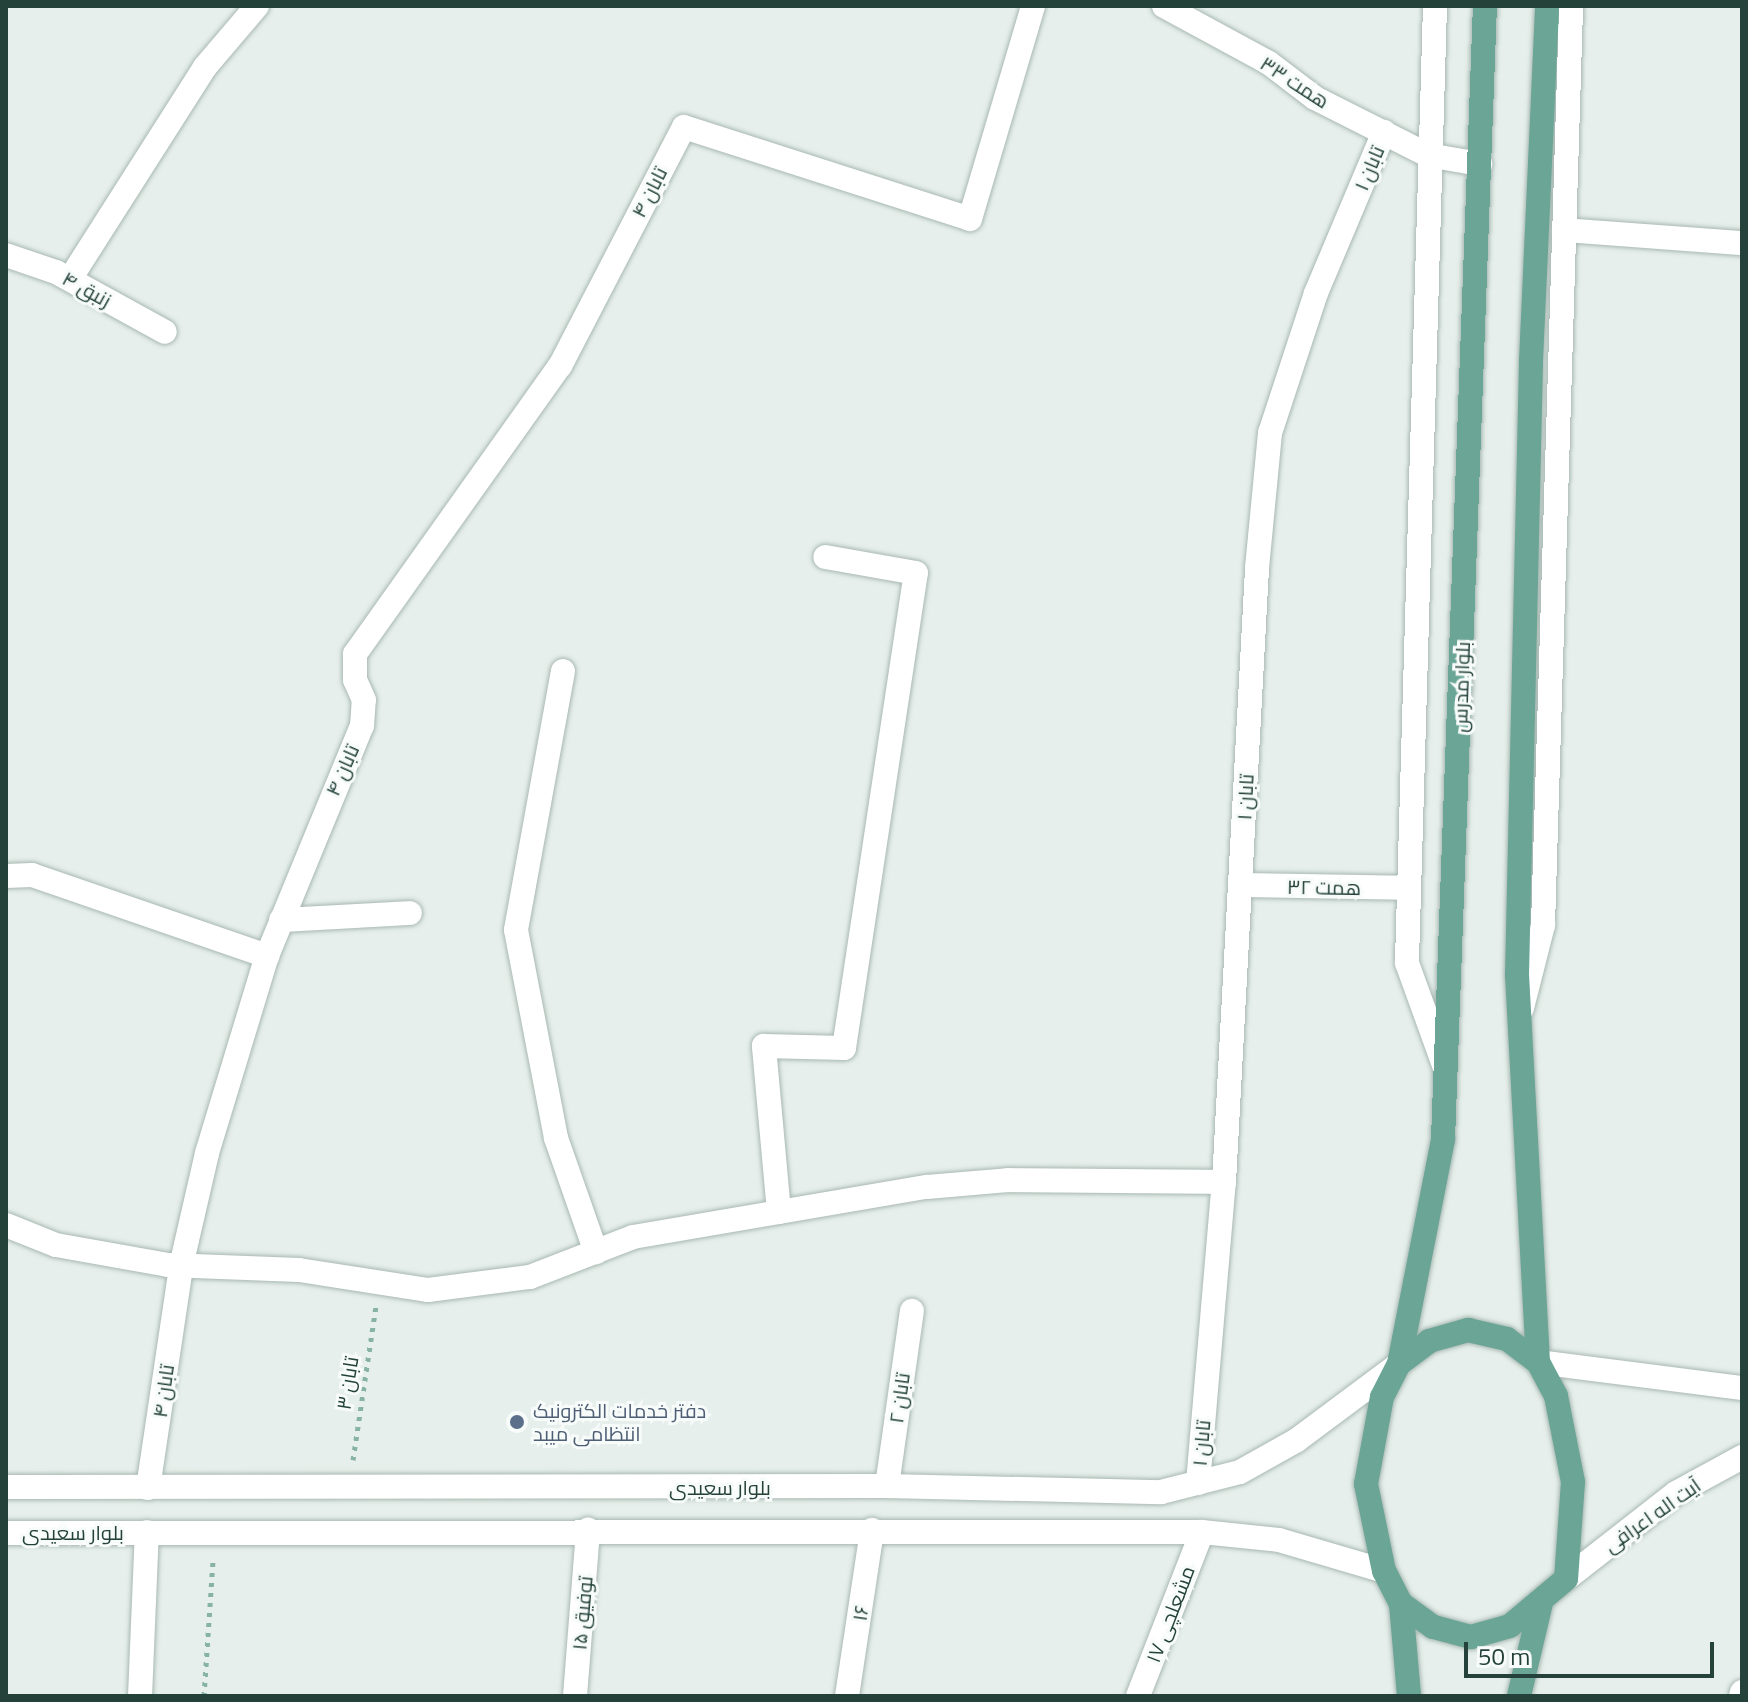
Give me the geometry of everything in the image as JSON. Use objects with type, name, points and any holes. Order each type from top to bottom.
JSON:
[{"type":"main road","name":"بلوار مدرس","points":[[1399,1364],[1443,1139],[1485,6]]},
{"type":"main road","points":[[1401,1604],[1433,1627],[1471,1637],[1510,1626],[1566,1579],[1571,1455],[1556,1396],[1538,1362],[1523,1164],[1517,975],[1531,361],[1547,6]]},
{"type":"main road","points":[[1409,1696],[1401,1604],[1384,1571],[1368,1512],[1367,1457],[1382,1397],[1399,1364],[1429,1341],[1468,1330],[1507,1339],[1538,1362]]},
{"type":"main road","points":[[1519,1696],[1541,1603]]},
{"type":"street","points":[[70,279],[205,67],[257,6]]},
{"type":"street","name":"تابان ۴","points":[[148,1488],[181,1266],[207,1153],[267,956],[362,726],[364,700],[355,680],[355,654],[560,366],[684,127],[970,219],[1033,6]]},
{"type":"street","name":"همت ۳۳","points":[[1164,6],[1269,63],[1315,98],[1428,155],[1480,164]]},
{"type":"street","points":[[1435,6],[1428,155],[1407,963],[1445,1069]]},
{"type":"street","points":[[1520,1015],[1543,925],[1571,6]]},
{"type":"street","name":"تابان ۱","points":[[1198,1483],[1224,1182],[1257,568],[1270,433],[1316,293],[1384,132]]},
{"type":"street","points":[[1564,230],[1742,243]]},
{"type":"street","name":"زنبق ۴","points":[[6,255],[70,279],[165,332]]},
{"type":"street","points":[[779,1212],[764,1046],[844,1048],[916,573],[825,557]]},
{"type":"street","points":[[563,671],[516,930],[556,1138],[596,1252]]},
{"type":"street","points":[[6,876],[32,875],[267,956]]},
{"type":"street","name":"همت ۳۲","points":[[1241,885],[1407,888]]},
{"type":"street","points":[[281,920],[410,913]]},
{"type":"street","points":[[6,1225],[56,1245],[181,1266],[299,1270],[428,1290],[530,1277],[633,1237],[927,1187],[1008,1180],[1224,1182]]},
{"type":"street","name":"تابان ۲","points":[[887,1486],[912,1311]]},
{"type":"street","points":[[1538,1362],[1742,1388]]},
{"type":"street","name":"بلوار سعیدی","points":[[6,1487],[887,1486],[1161,1492],[1240,1472],[1297,1440],[1399,1364]]},
{"type":"street","name":"آیت اله اعرافی","points":[[1566,1579],[1676,1493],[1742,1457]]},
{"type":"street","points":[[702,1530],[704,1487]]},
{"type":"street","name":"بلوار سعیدی","points":[[6,1533],[588,1530],[1202,1532],[1279,1540],[1384,1571]]},
{"type":"street","name":"توفیق ۱۵","points":[[575,1696],[588,1530]]},
{"type":"street","name":"۱۶","points":[[847,1696],[872,1530]]},
{"type":"street","points":[[140,1696],[147,1532]]},
{"type":"street","name":"مشعلچی ۱۷","points":[[1138,1696],[1202,1532]]},
{"type":"path","name":"تابان ۳","points":[[349,1488],[380,1283]]},
{"type":"path","points":[[204,1696],[215,1531]]},
{"type":"place","name":"دفتر خدمات الکترونیک انتظامی میبد","points":[[517,1422]]}]
